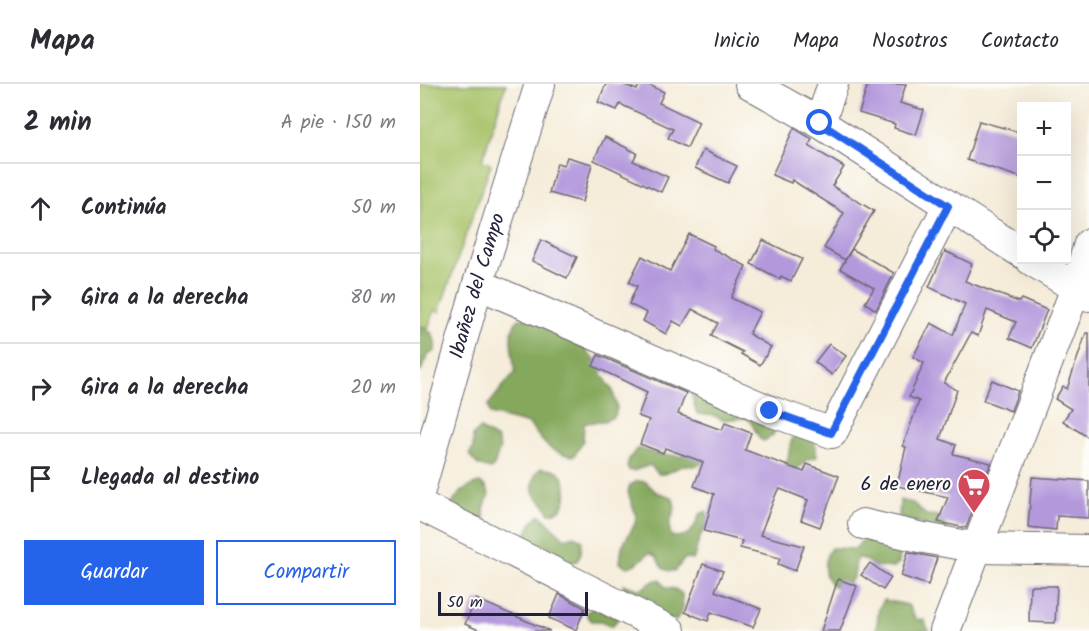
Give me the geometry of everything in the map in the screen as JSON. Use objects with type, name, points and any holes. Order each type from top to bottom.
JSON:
[{"type":"street","name":"Ibañez del Campo","points":[[420,490],[478,284],[540,84]]},
{"type":"street","points":[[750,84],[820,123],[1017,250]]},
{"type":"street","points":[[820,123],[833,84]]},
{"type":"street","points":[[478,284],[770,411],[831,433],[948,206]]},
{"type":"street","points":[[945,631],[1083,292],[1089,244]]},
{"type":"street","points":[[1038,264],[1083,292]]},
{"type":"street","points":[[420,505],[639,624],[670,631]]},
{"type":"street","points":[[863,524],[978,548],[1089,550]]},
{"type":"green space","points":[[420,84],[506,84],[482,161],[491,164],[439,312],[434,310],[428,329],[420,326]]},
{"type":"green space","points":[[520,318],[538,319],[585,349],[598,363],[613,391],[617,408],[615,416],[607,420],[584,424],[583,441],[574,456],[558,452],[547,446],[529,424],[490,414],[488,405],[515,373],[511,337],[512,330]]},
{"type":"green space","points":[[420,326],[433,335],[435,351],[428,355],[420,373]]},
{"type":"green space","points":[[691,393],[701,394],[701,398],[705,399],[712,396],[776,427],[773,435],[764,441],[760,439],[746,418],[722,420],[715,416],[697,414]]},
{"type":"green space","points":[[480,429],[497,439],[500,447],[494,466],[490,469],[478,465],[469,455],[473,448],[473,435]]},
{"type":"green space","points":[[802,433],[814,438],[817,457],[806,460],[800,467],[792,469],[785,466],[791,442]]},
{"type":"green space","points":[[638,448],[659,455],[680,457],[691,451],[704,457],[699,465],[683,466],[663,474],[659,474],[650,465],[633,471],[629,470],[627,467],[629,459]]},
{"type":"green space","points":[[541,468],[558,471],[566,488],[566,500],[560,510],[554,513],[549,513],[545,505],[534,494],[533,481]]},
{"type":"green space","points":[[638,481],[646,482],[656,492],[672,497],[675,508],[670,523],[671,536],[682,537],[690,533],[699,515],[706,511],[707,524],[693,560],[685,558],[675,571],[663,568],[657,557],[649,553],[636,564],[628,567],[620,563],[622,546],[635,524],[636,516],[628,492],[630,485]]},
{"type":"green space","points":[[480,483],[489,494],[484,511],[485,521],[452,506],[463,491]]},
{"type":"green space","points":[[900,500],[913,503],[926,515],[939,516],[948,531],[899,518]]},
{"type":"green space","points":[[540,515],[565,539],[574,536],[582,540],[581,553],[577,561],[568,564],[552,559],[549,546],[537,550],[527,546],[526,537],[529,529]]},
{"type":"green space","points":[[874,535],[900,554],[899,563],[893,568],[875,566],[860,557],[856,560],[854,576],[849,583],[833,586],[824,568],[831,548],[855,549],[866,536]]},
{"type":"green space","points":[[660,580],[666,588],[675,589],[682,594],[683,607],[676,621],[636,605],[625,592],[623,584],[641,589]]},
{"type":"green space","points":[[884,600],[908,605],[916,619],[924,620],[929,631],[876,631],[879,608]]},
{"type":"green space","points":[[594,607],[618,619],[612,626],[601,621],[592,621],[587,616],[587,612]]},
{"type":"building","points":[[606,84],[622,84],[637,90],[639,84],[647,84],[664,92],[659,103],[699,122],[687,148],[668,138],[673,129],[620,104],[617,110],[598,102]]},
{"type":"building","points":[[868,84],[906,84],[900,103],[924,110],[916,135],[894,128],[895,124],[859,113]]},
{"type":"building","points":[[979,121],[1017,132],[1017,176],[967,160]]},
{"type":"building","points":[[794,128],[812,139],[809,146],[844,167],[832,186],[874,211],[845,260],[824,248],[844,213],[792,180],[791,183],[772,175]]},
{"type":"building","points":[[605,137],[637,153],[633,161],[668,177],[661,192],[594,160]]},
{"type":"building","points":[[703,150],[737,166],[728,183],[695,168]]},
{"type":"building","points":[[567,157],[592,164],[582,202],[549,193],[557,163],[564,165]]},
{"type":"building","points":[[689,234],[746,266],[731,298],[760,312],[749,334],[771,347],[760,365],[741,354],[743,352],[711,336],[718,323],[692,309],[682,326],[673,321],[666,334],[643,321],[647,313],[629,304],[637,286],[629,282],[642,256],[670,271]]},
{"type":"building","points":[[541,240],[577,257],[567,278],[532,261]]},
{"type":"building","points":[[763,240],[802,259],[791,281],[781,276],[780,279],[751,264]]},
{"type":"building","points":[[852,249],[894,273],[876,310],[865,303],[874,288],[840,269]]},
{"type":"building","points":[[945,251],[972,264],[965,281],[1047,310],[1032,348],[1009,338],[1016,322],[987,310],[978,336],[971,333],[944,383],[957,390],[940,439],[956,445],[953,454],[991,463],[966,528],[938,522],[948,497],[897,486],[906,447],[903,446],[919,401],[909,397],[924,363],[913,357],[931,323],[953,335],[965,304],[929,287]]},
{"type":"building","points":[[1086,333],[1089,333],[1089,438],[1063,421],[1071,409],[1055,399],[1063,386],[1067,389]]},
{"type":"building","points":[[829,344],[846,356],[832,375],[815,362]]},
{"type":"building","points":[[598,355],[686,393],[678,414],[722,430],[725,423],[751,433],[745,450],[804,472],[807,464],[839,476],[820,527],[801,520],[808,500],[780,489],[776,494],[760,535],[804,546],[795,571],[778,564],[780,558],[740,548],[742,541],[704,531],[714,494],[694,486],[703,462],[665,448],[663,453],[640,444],[649,420],[638,416],[647,392],[593,366]]},
{"type":"building","points":[[992,380],[1018,391],[1011,411],[983,400]]},
{"type":"building","points":[[1032,477],[1089,481],[1089,518],[1057,516],[1056,530],[1028,527]]},
{"type":"building","points":[[908,552],[937,558],[928,585],[901,576]]},
{"type":"building","points":[[870,563],[891,578],[883,590],[861,575]]},
{"type":"building","points":[[703,564],[723,571],[715,591],[761,609],[753,627],[711,612],[708,621],[685,612]]},
{"type":"building","points":[[838,579],[857,586],[840,631],[821,631]]},
{"type":"building","points":[[1030,586],[1057,586],[1055,623],[1029,622]]},
{"type":"building","points":[[559,594],[585,608],[576,630],[549,618]]},
{"type":"building","points":[[476,599],[550,631],[481,631],[465,624]]},
{"type":"place","name":"6 de enero","points":[[974,514]]},
{"type":"route","points":[[770,411],[831,433],[948,206],[820,123]]}]
